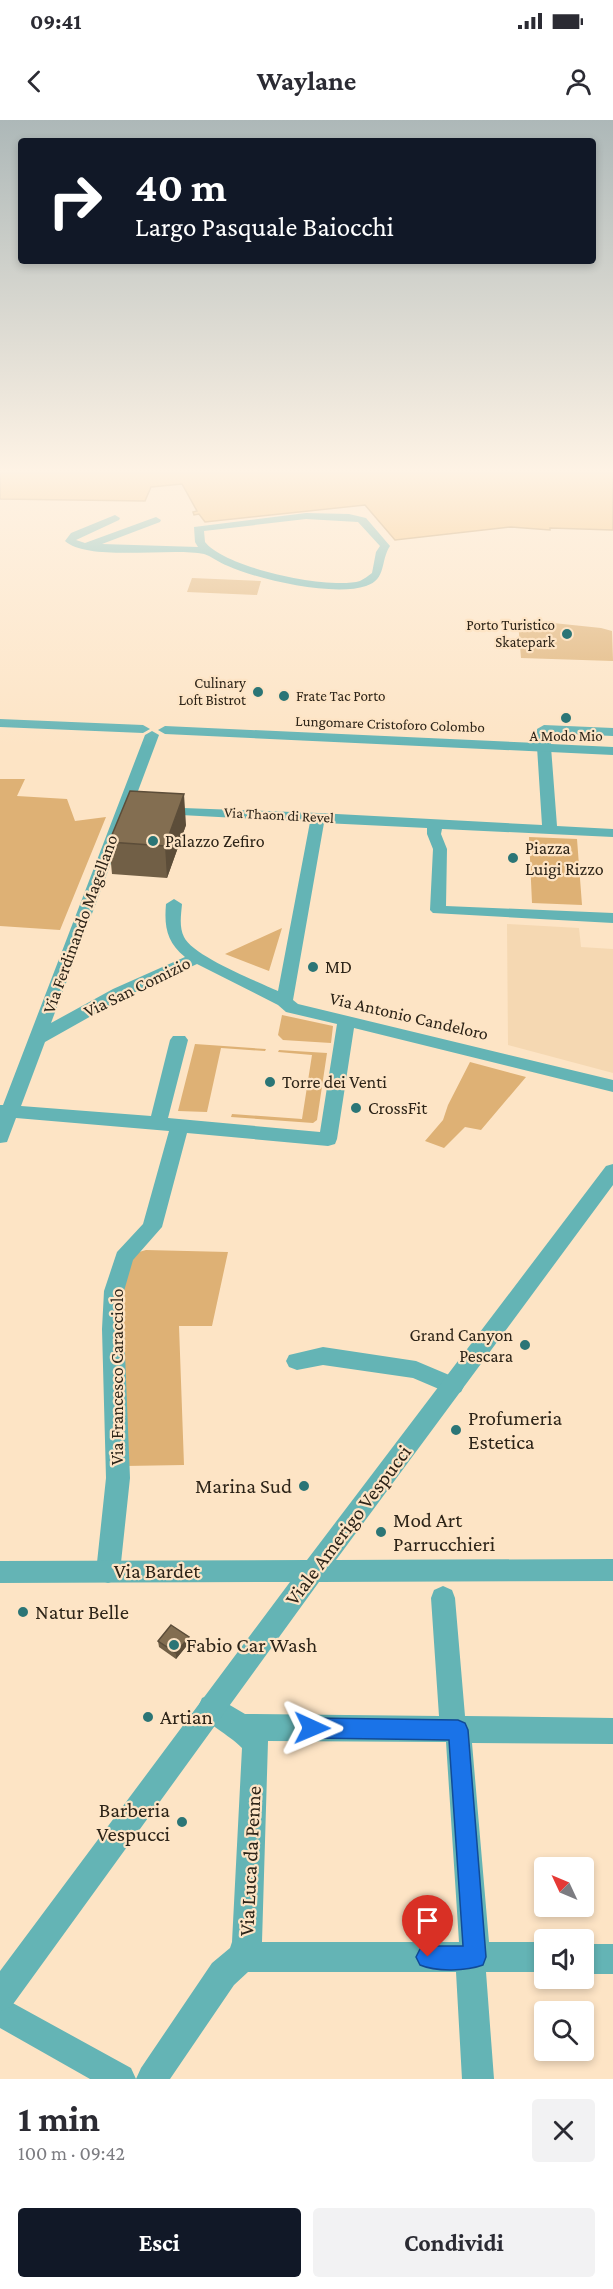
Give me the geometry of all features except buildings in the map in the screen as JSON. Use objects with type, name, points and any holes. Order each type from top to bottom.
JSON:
[{"type":"street","points":[[233,564],[257,573],[341,586],[364,584],[377,574],[379,564]]},
{"type":"street","name":"Lungomare Cristoforo Colombo","points":[[0,723],[153,732],[613,750]]},
{"type":"street","points":[[550,830],[544,729],[613,732]]},
{"type":"street","name":"Via Ferdinando Magellano","points":[[0,1137],[5,1112],[135,809],[153,732]]},
{"type":"street","name":"Via Thaon di Revel","points":[[135,809],[613,833]]},
{"type":"street","points":[[284,1001],[318,817]]},
{"type":"street","points":[[435,823],[434,834],[440,849],[438,910],[613,918]]},
{"type":"street","name":"Via Antonio Candeloro","points":[[174,903],[173,931],[181,947],[201,960],[284,1001],[292,1008],[613,1086]]},
{"type":"street","name":"Via San Comizio","points":[[38,1038],[119,993],[201,960]]},
{"type":"street","points":[[5,1112],[328,1139],[346,1022]]},
{"type":"street","points":[[158,1123],[179,1040]]},
{"type":"street","name":"Via Francesco Caracciolo","points":[[108,1572],[118,1478],[113,1308],[118,1275],[124,1257],[152,1227],[180,1126]]},
{"type":"street","name":"Viale Amerigo Vespucci","points":[[0,1996],[211,1707],[613,1172]]},
{"type":"street","points":[[297,1361],[323,1356],[416,1370],[453,1386]]},
{"type":"street","name":"Via Bardet","points":[[0,1572],[613,1570]]},
{"type":"street","points":[[443,1598],[456,1730],[473,1957],[478,2079]]},
{"type":"street","name":"Via Luca da Penne","points":[[152,2079],[223,1974],[242,1957],[247,1942],[256,1743],[241,1727],[211,1707]]},
{"type":"street","points":[[241,1727],[613,1731]]},
{"type":"street","points":[[242,1957],[534,1957]]},
{"type":"street","points":[[594,1959],[613,1959]]},
{"type":"street","points":[[0,2011],[120,2079]]},
{"type":"shaded area","points":[[192,578],[261,581],[257,595],[187,592]]},
{"type":"shaded area","points":[[534,621],[612,631],[613,661],[521,658],[518,622],[534,624]]},
{"type":"shaded area","points":[[0,779],[25,779],[17,796],[67,799],[75,821],[106,817],[60,930],[0,926]]},
{"type":"shaded area","points":[[529,837],[577,839],[582,905],[532,903]]},
{"type":"shaded area","points":[[507,924],[579,928],[581,947],[613,949],[613,1073],[508,1045]]},
{"type":"shaded area","points":[[282,928],[269,971],[225,954]]},
{"type":"shaded area","points":[[282,1015],[333,1026],[331,1043],[283,1040],[278,1035]]},
{"type":"shaded area","points":[[195,1044],[266,1049],[265,1051],[221,1048],[207,1112],[178,1111]]},
{"type":"shaded area","points":[[279,1050],[327,1053],[317,1120],[313,1123],[231,1117],[232,1114],[302,1119],[312,1055],[278,1052]]},
{"type":"shaded area","points":[[470,1062],[526,1077],[481,1130],[465,1127],[444,1148],[425,1141],[443,1120]]},
{"type":"shaded area","points":[[146,1250],[228,1252],[212,1326],[179,1326],[184,1465],[125,1466],[121,1300],[127,1266],[139,1252]]},
{"type":"place","name":"Porto Turistico Skatepark","points":[[567,634]]},
{"type":"place","name":"Culinary Loft Bistrot","points":[[258,692]]},
{"type":"place","name":"Frate Tac Porto","points":[[284,696]]},
{"type":"place","name":"A Modo Mio","points":[[566,718]]},
{"type":"place","name":"Palazzo Zefiro","points":[[153,841]]},
{"type":"place","name":"Piazza Luigi Rizzo","points":[[513,858]]},
{"type":"place","name":"MD","points":[[313,967]]},
{"type":"place","name":"Torre dei Venti","points":[[270,1082]]},
{"type":"place","name":"CrossFit","points":[[356,1108]]},
{"type":"place","name":"Grand Canyon Pescara","points":[[525,1345]]},
{"type":"place","name":"Profumeria Estetica","points":[[456,1430]]},
{"type":"place","name":"Marina Sud","points":[[304,1486]]},
{"type":"place","name":"Mod Art Parrucchieri","points":[[381,1532]]},
{"type":"place","name":"Natur Belle","points":[[23,1612]]},
{"type":"place","name":"Fabio Car Wash","points":[[174,1645]]},
{"type":"place","name":"Artian","points":[[148,1717]]},
{"type":"place","name":"Barberia Vespucci","points":[[182,1822]]},
{"type":"route","points":[[312,1728],[458,1730],[475,1957],[428,1957]]}]
